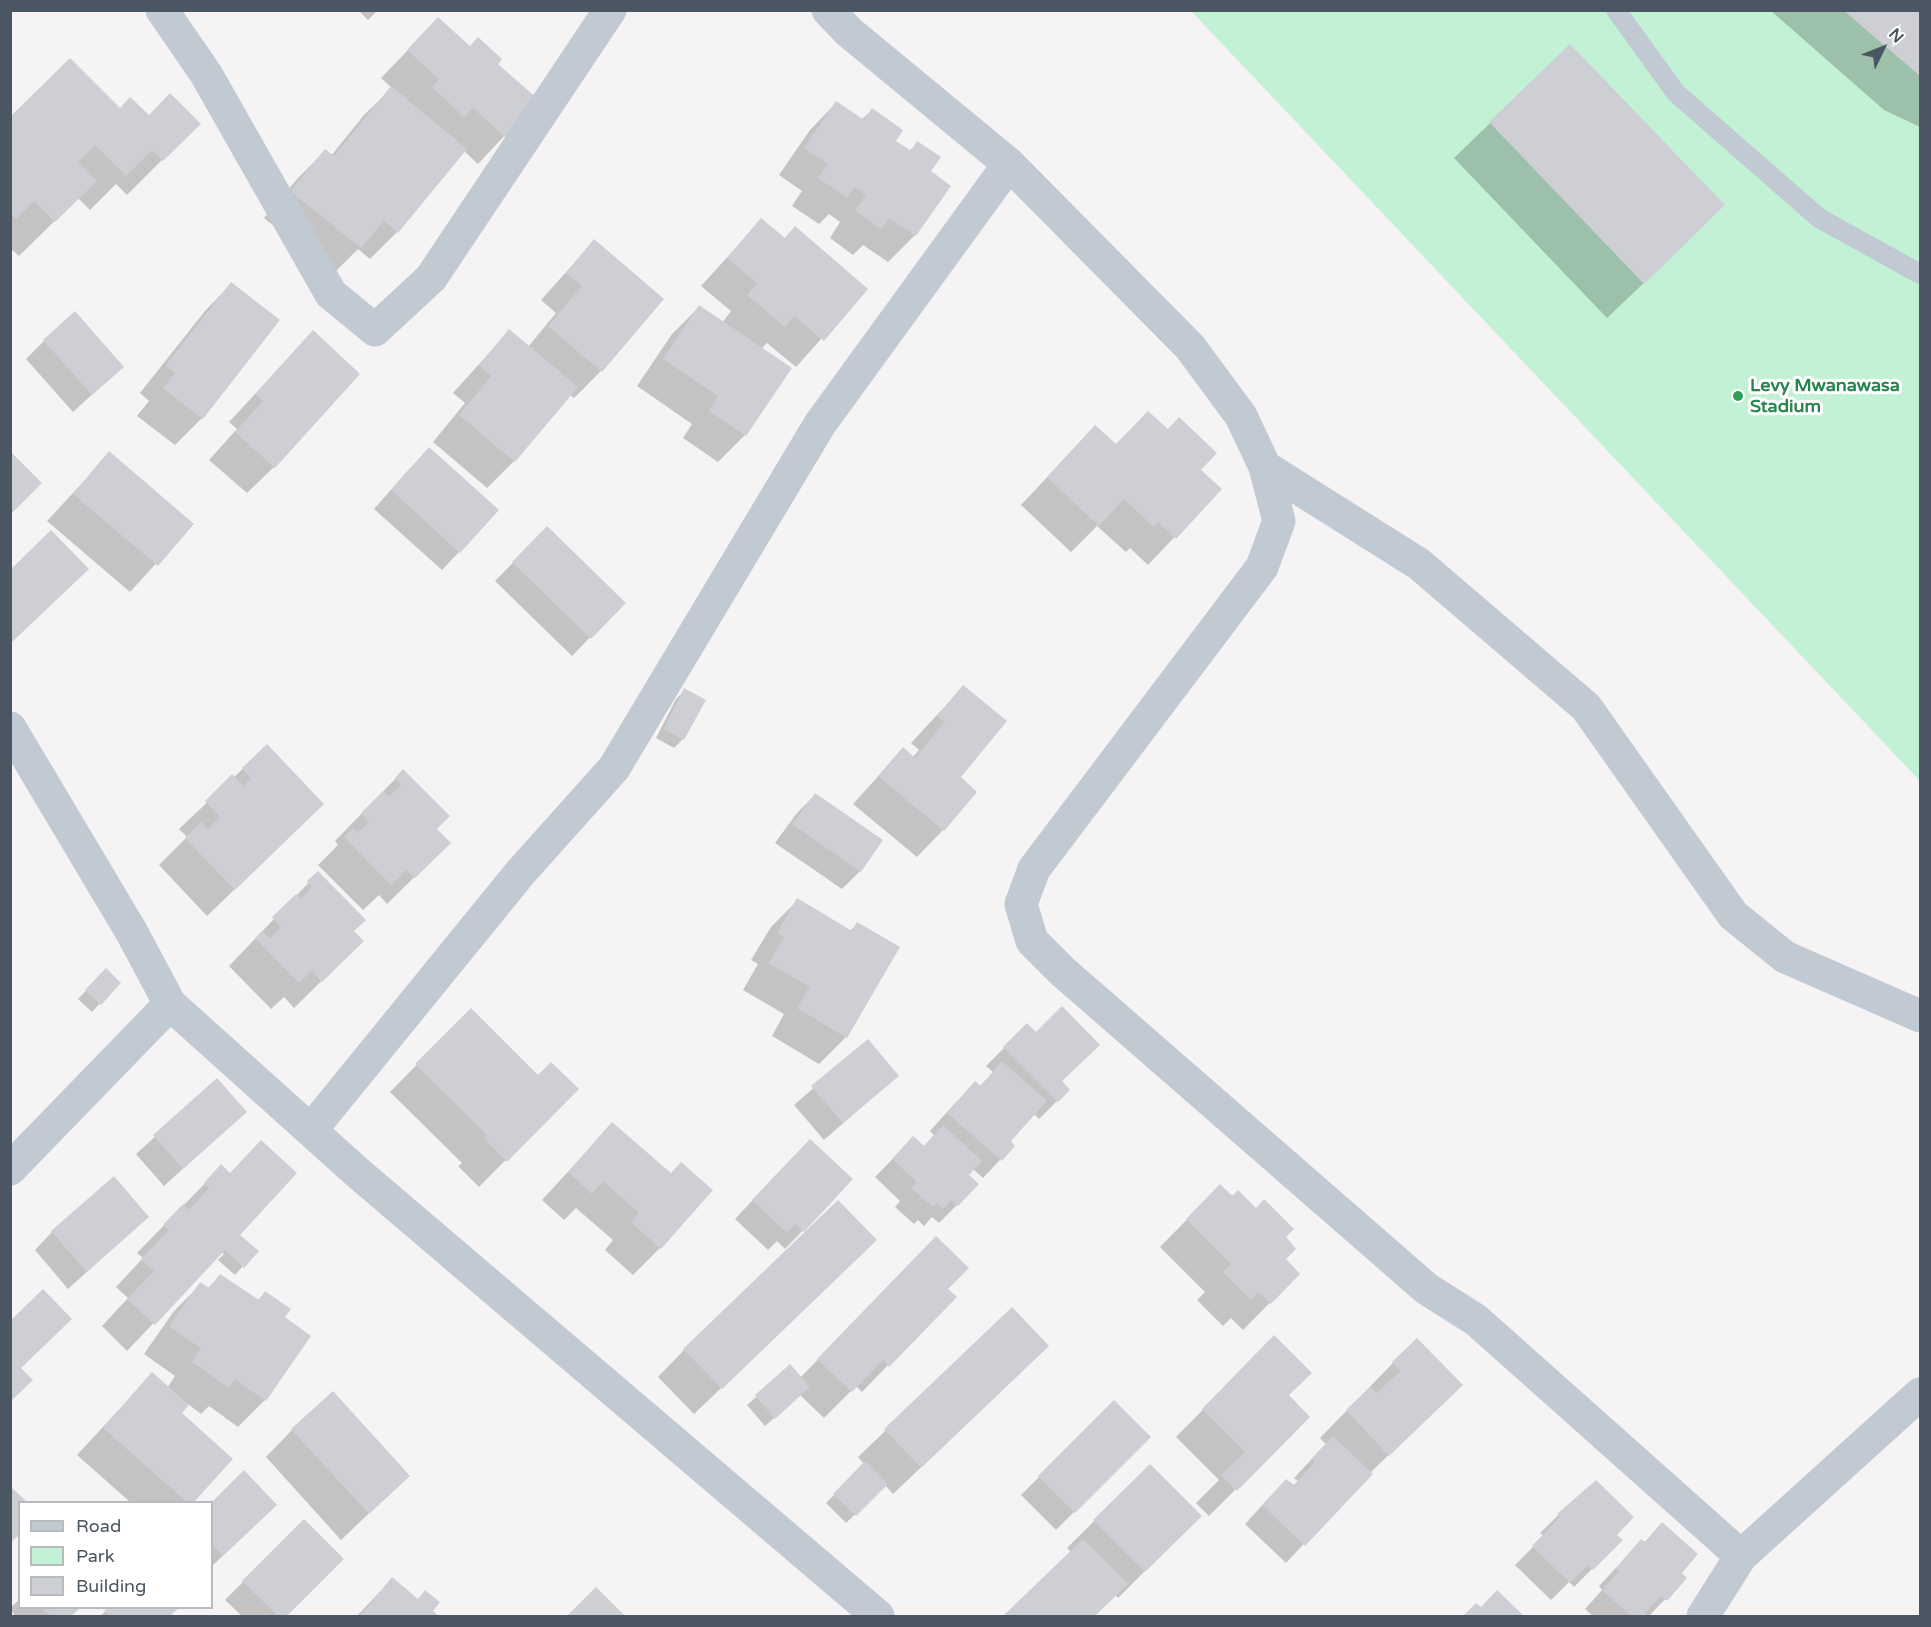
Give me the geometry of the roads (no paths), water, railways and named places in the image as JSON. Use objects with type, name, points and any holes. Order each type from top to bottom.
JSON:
[{"type":"street","points":[[162,10],[206,74],[331,294],[375,330],[431,278],[610,10]]},
{"type":"street","points":[[828,10],[849,32],[1009,164],[1190,347],[1241,416],[1265,467],[1279,521],[1262,567],[1034,869],[1021,904],[1032,941],[1062,971],[1427,1289],[1476,1320],[1741,1556]]},
{"type":"street","points":[[311,1130],[520,873],[614,768],[820,424],[1009,164]]},
{"type":"street","points":[[1265,467],[1419,564],[1586,707],[1733,915],[1785,957],[1920,1016]]},
{"type":"street","points":[[10,728],[125,921],[170,1004],[311,1130],[878,1617]]},
{"type":"street","points":[[10,1169],[170,1004]]},
{"type":"street","points":[[1703,1617],[1741,1556],[1920,1394]]},
{"type":"lane","points":[[1616,10],[1676,93],[1819,218],[1920,274]]},
{"type":"place","name":"Levy Mwanawasa Stadium","points":[[1738,396]]}]
